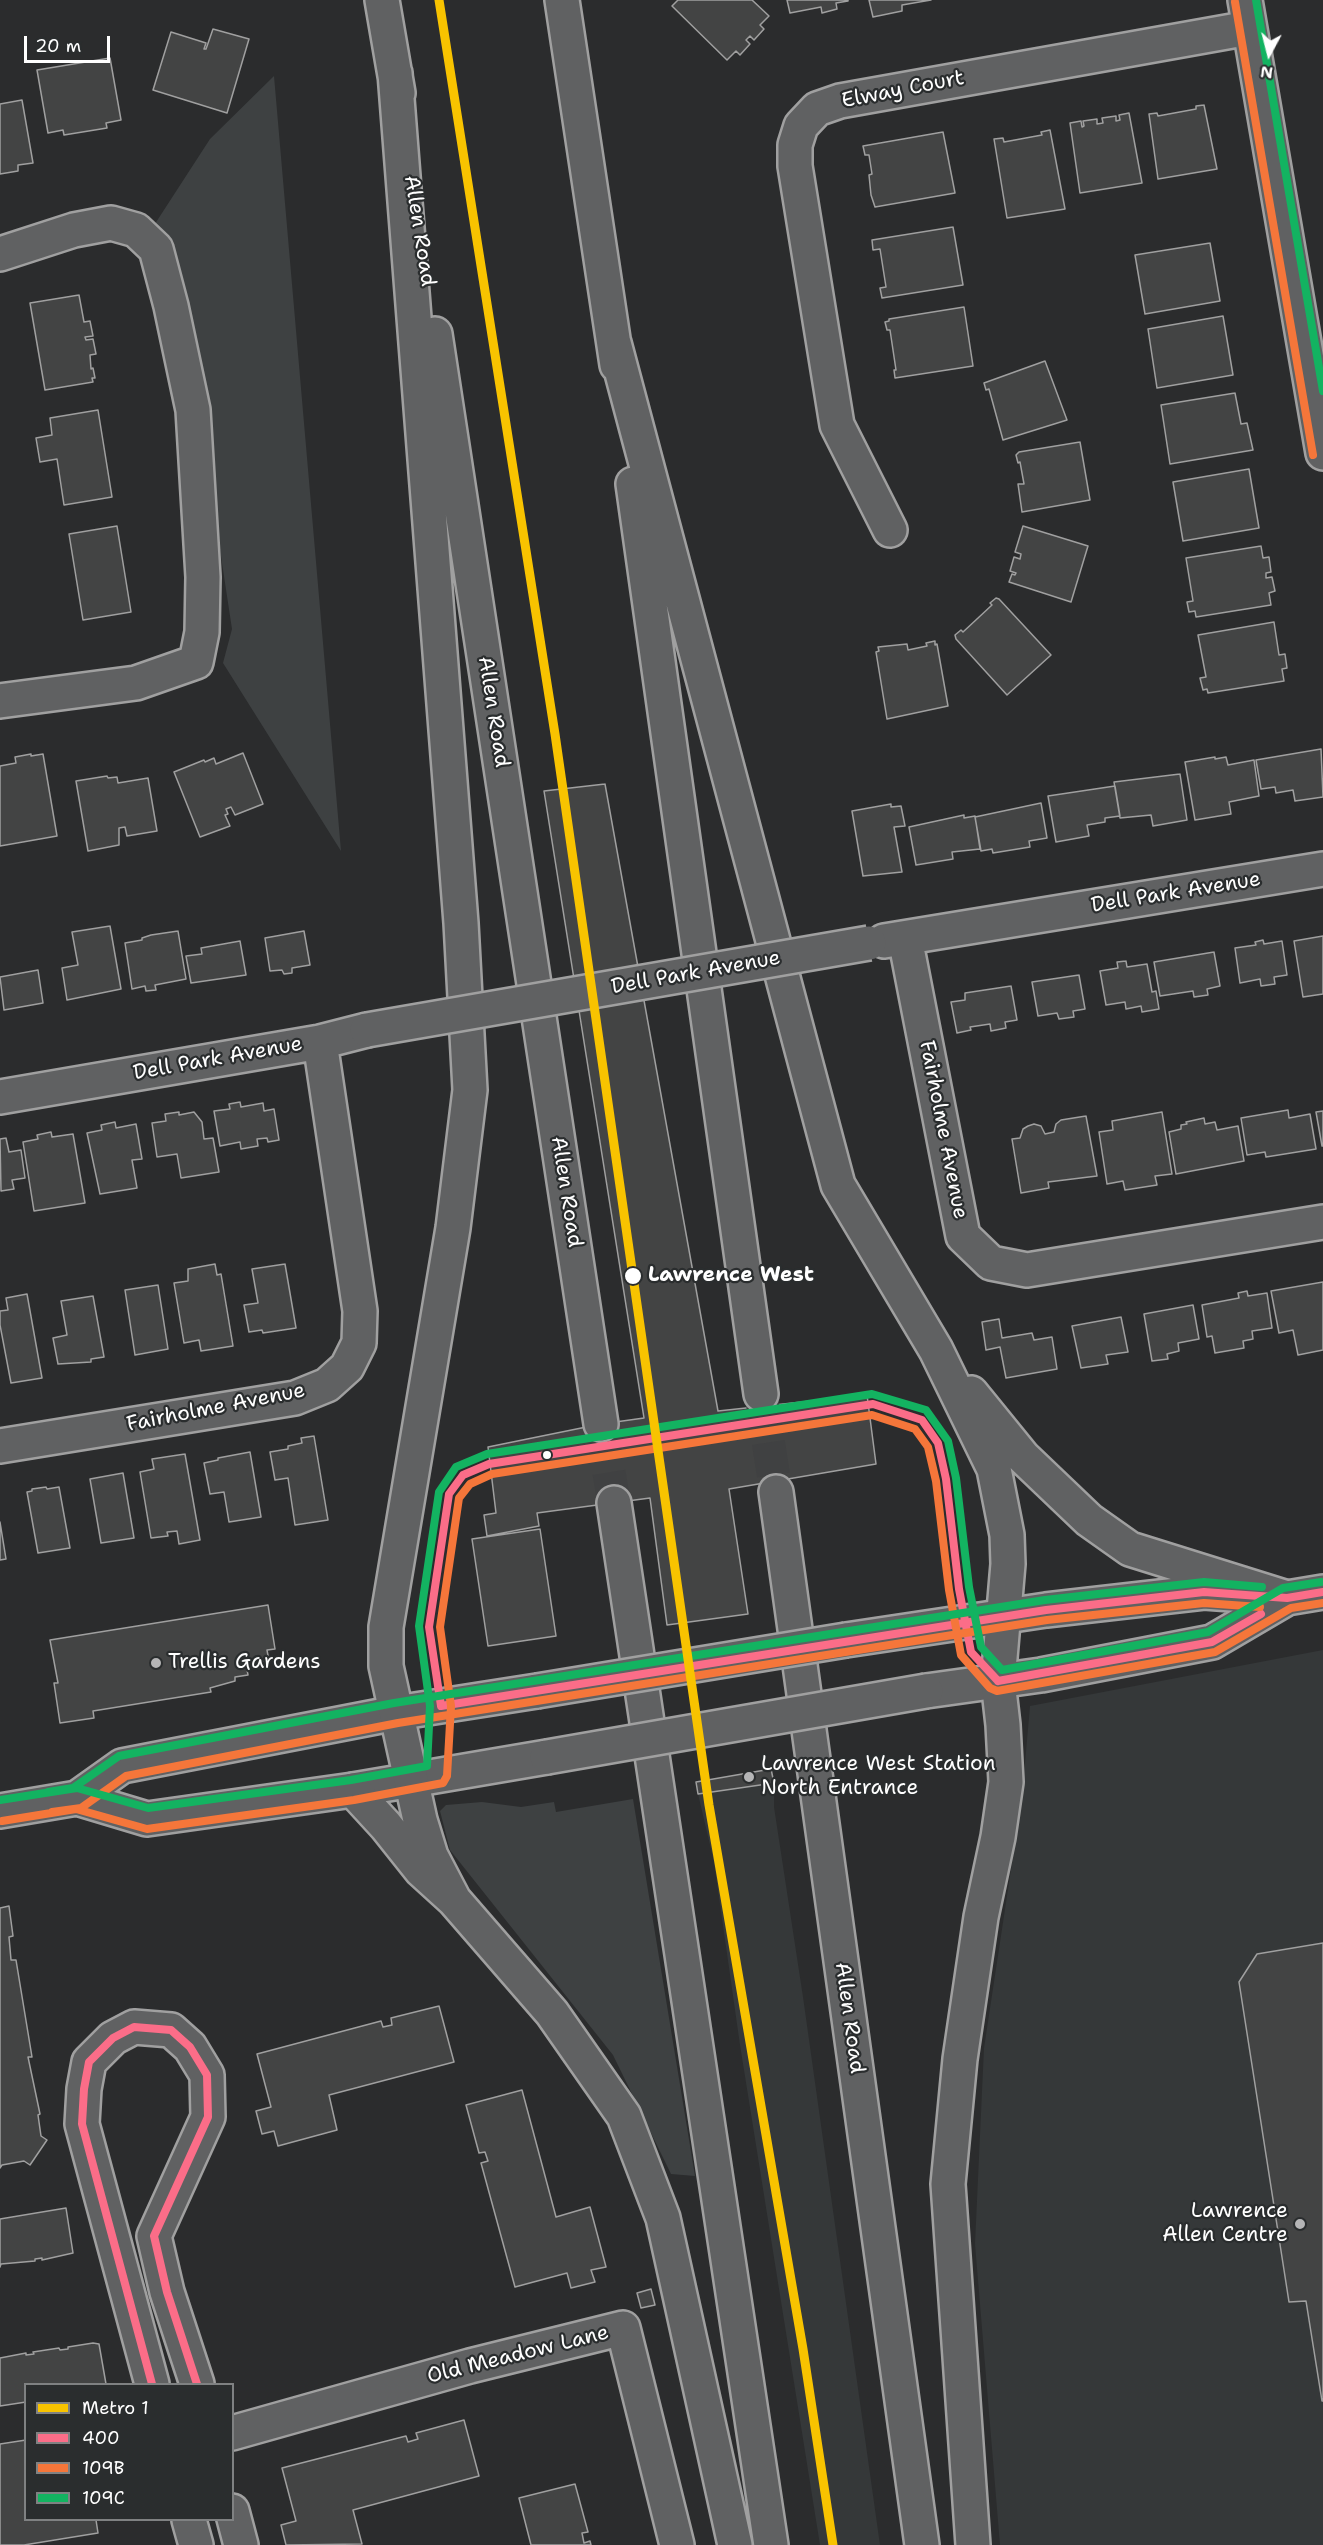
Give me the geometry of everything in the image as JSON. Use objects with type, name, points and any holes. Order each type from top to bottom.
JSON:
[{"type":"main road","name":"Allen Road","points":[[382,0],[601,1424]]},
{"type":"main road","points":[[562,0],[614,343],[761,1394]]},
{"type":"main road","points":[[1247,14],[1323,453]]},
{"type":"main road","name":"Elway Court","points":[[890,530],[837,425],[795,166],[795,146],[801,126],[817,109],[840,101],[1247,14]]},
{"type":"main road","points":[[395,73],[461,923],[470,1090],[453,1228],[386,1627],[386,1665],[431,1856],[454,1900]]},
{"type":"main road","points":[[0,254],[83,228],[111,223],[136,230],[156,249],[171,306],[196,435],[203,577],[202,632],[196,662],[136,683],[0,701]]},
{"type":"main road","points":[[614,343],[838,1185],[936,1350],[994,1469],[1007,1535],[1008,1564],[998,1681],[1006,1782],[998,1836],[981,1917],[960,2059],[948,2184],[973,2545]]},
{"type":"main road","name":"Dell Park Avenue","points":[[0,1097],[320,1042],[367,1030],[869,943],[1323,869]]},
{"type":"main road","name":"Fairholme Avenue","points":[[905,938],[963,1236],[991,1263],[1027,1270],[1323,1222]]},
{"type":"main road","name":"Fairholme Avenue","points":[[0,1446],[295,1398],[327,1385],[347,1367],[359,1342],[360,1311],[320,1042]]},
{"type":"main road","points":[[936,1350],[1023,1457],[1089,1520],[1130,1549],[1287,1599]]},
{"type":"main road","name":"Allen Road","points":[[776,1492],[922,2545]]},
{"type":"main road","points":[[614,1503],[771,2545]]},
{"type":"main road","points":[[77,1798],[122,1766],[396,1713],[1002,1617],[1204,1592],[1287,1599],[1323,1592]]},
{"type":"main road","points":[[0,1811],[77,1798],[147,1818],[353,1790],[926,1691],[1041,1675],[1212,1642],[1287,1599]]},
{"type":"main road","points":[[353,1790],[386,1826],[421,1870],[454,1900],[552,2013],[624,2116],[663,2218],[735,2545]]},
{"type":"main road","points":[[151,2383],[82,2124],[84,2089],[89,2062],[113,2038],[134,2027],[171,2030],[190,2048],[207,2075],[208,2117],[154,2236],[167,2292],[196,2383]]},
{"type":"main road","name":"Old Meadow Lane","points":[[234,2432],[470,2366],[623,2328],[677,2545]]},
{"type":"main road","points":[[234,2519],[241,2545]]},
{"type":"main road","points":[[189,2521],[196,2545]]},
{"type":"shaded area","points":[[274,76],[341,851],[223,663],[232,629],[176,259],[151,230],[210,139]]},
{"type":"shaded area","points":[[1323,1650],[1323,2545],[1000,2545],[975,2244],[984,2048],[1022,1797],[1030,1706]]},
{"type":"shaded area","points":[[774,1783],[774,1807],[880,2545],[820,2545],[740,2045],[714,1862],[698,1794]]},
{"type":"shaded area","points":[[633,1799],[695,2176],[671,2174],[613,2055],[450,1850],[440,1811],[446,1805],[482,1802],[521,1807],[554,1802],[556,1812]]},
{"type":"building","points":[[678,0],[752,0],[769,16],[760,25],[764,29],[754,40],[750,36],[746,40],[750,44],[740,55],[736,51],[727,60],[672,6]]},
{"type":"building","points":[[787,0],[848,1],[836,3],[837,9],[822,13],[821,7],[790,13]]},
{"type":"building","points":[[869,0],[931,0],[902,5],[902,11],[873,17]]},
{"type":"building","points":[[213,29],[249,39],[227,113],[153,90],[171,32],[206,43],[204,49],[206,49]]},
{"type":"building","points":[[110,58],[121,120],[106,123],[107,128],[64,135],[63,130],[48,133],[37,70]]},
{"type":"building","points":[[22,100],[33,163],[18,165],[18,171],[0,174],[0,104]]},
{"type":"building","points":[[1204,105],[1217,169],[1158,179],[1149,114],[1157,113],[1158,116],[1196,109],[1196,106]]},
{"type":"building","points":[[1129,113],[1142,183],[1080,193],[1070,123],[1081,121],[1082,127],[1084,126],[1083,121],[1097,119],[1097,124],[1103,123],[1102,118],[1116,116],[1116,121],[1120,120],[1119,115]]},
{"type":"building","points":[[1050,130],[1065,209],[1007,218],[994,139],[1003,138],[1004,142],[1042,135],[1041,132]]},
{"type":"building","points":[[943,132],[955,193],[875,207],[871,195],[869,175],[872,174],[869,155],[865,155],[863,146]]},
{"type":"building","points":[[953,227],[963,285],[882,298],[880,288],[886,287],[880,249],[873,250],[872,240]]},
{"type":"building","points":[[1210,243],[1220,301],[1145,314],[1135,255]]},
{"type":"building","points":[[79,295],[84,322],[90,321],[93,336],[85,337],[86,340],[93,339],[96,354],[90,355],[91,369],[93,368],[95,378],[92,378],[93,382],[45,390],[30,303]]},
{"type":"building","points":[[964,307],[973,366],[895,378],[894,370],[896,370],[890,330],[887,330],[885,322],[889,319]]},
{"type":"building","points":[[1223,316],[1233,375],[1157,388],[1148,329]]},
{"type":"building","points":[[1045,361],[1067,420],[1003,440],[989,389],[986,390],[984,383]]},
{"type":"building","points":[[1235,393],[1241,424],[1247,423],[1253,450],[1170,464],[1161,405]]},
{"type":"building","points":[[98,410],[112,497],[64,505],[57,459],[40,462],[36,438],[52,435],[50,418]]},
{"type":"building","points":[[1080,442],[1090,500],[1022,512],[1018,484],[1024,484],[1020,462],[1018,463],[1016,455],[1019,452]]},
{"type":"building","points":[[1249,469],[1259,528],[1183,541],[1173,482]]},
{"type":"building","points":[[117,526],[131,612],[83,620],[69,534]]},
{"type":"building","points":[[1023,526],[1088,546],[1071,602],[1009,582],[1012,574],[1016,573],[1010,571],[1014,557],[1020,559],[1021,554],[1015,552]]},
{"type":"building","points":[[1261,546],[1263,558],[1269,557],[1271,572],[1266,573],[1266,578],[1272,577],[1275,591],[1269,593],[1271,605],[1196,617],[1195,611],[1189,612],[1187,602],[1193,601],[1186,558]]},
{"type":"building","points":[[996,598],[1051,655],[1007,695],[956,639],[955,635],[961,630],[963,632],[992,605],[990,603]]},
{"type":"building","points":[[1274,622],[1279,655],[1285,654],[1287,668],[1282,669],[1284,681],[1208,693],[1207,689],[1203,690],[1200,678],[1206,677],[1198,635]]},
{"type":"building","points":[[935,641],[948,706],[887,719],[876,652],[879,651],[878,647],[907,644],[908,650],[927,646],[926,643]]},
{"type":"building","points":[[1321,749],[1323,797],[1295,801],[1293,790],[1276,793],[1275,787],[1261,789],[1256,760]]},
{"type":"building","points":[[243,753],[263,804],[235,815],[231,807],[226,809],[228,814],[225,815],[230,826],[200,837],[174,772],[204,760],[205,762],[214,758],[216,764]]},
{"type":"building","points":[[31,754],[31,756],[43,754],[57,836],[0,846],[0,766],[16,763],[15,757]]},
{"type":"building","points":[[1215,757],[1215,759],[1226,757],[1228,765],[1254,760],[1259,796],[1229,802],[1231,814],[1195,820],[1185,762]]},
{"type":"building","points":[[1180,774],[1187,820],[1153,826],[1151,815],[1120,818],[1114,782]]},
{"type":"building","points":[[107,776],[108,778],[117,777],[118,783],[148,778],[157,831],[127,836],[125,827],[119,828],[119,845],[88,851],[76,781]]},
{"type":"building","points":[[605,784],[718,1411],[867,1395],[876,1464],[729,1489],[748,1614],[667,1625],[650,1498],[537,1513],[539,1526],[487,1536],[484,1515],[496,1513],[488,1447],[601,1424],[644,1418],[544,791]]},
{"type":"building","points":[[1115,786],[1120,816],[1105,818],[1105,822],[1087,825],[1089,836],[1056,842],[1048,796]]},
{"type":"building","points":[[1041,803],[1047,838],[1029,841],[1030,847],[993,853],[992,849],[981,851],[975,817]]},
{"type":"building","points":[[891,804],[891,807],[901,806],[905,826],[894,827],[902,872],[863,876],[852,811]]},
{"type":"building","points":[[964,815],[964,818],[975,816],[980,849],[952,852],[953,859],[916,865],[909,827]]},
{"type":"building","points":[[110,926],[121,989],[67,1000],[62,968],[78,965],[72,932]]},
{"type":"building","points":[[178,931],[186,979],[155,985],[156,990],[146,991],[145,986],[132,989],[125,943],[142,940],[151,935]]},
{"type":"building","points":[[304,931],[310,965],[292,968],[292,973],[284,974],[282,970],[270,971],[265,938]]},
{"type":"building","points":[[1323,936],[1323,994],[1303,997],[1294,941]]},
{"type":"building","points":[[1263,940],[1264,944],[1282,941],[1287,975],[1274,977],[1275,984],[1261,986],[1260,979],[1240,983],[1235,948],[1256,945],[1255,942]]},
{"type":"building","points":[[240,941],[246,975],[191,983],[186,956],[202,954],[201,948]]},
{"type":"building","points":[[1214,952],[1220,986],[1207,989],[1208,995],[1194,997],[1193,991],[1160,996],[1154,962]]},
{"type":"building","points":[[1126,961],[1127,967],[1147,964],[1152,992],[1156,991],[1159,1009],[1142,1012],[1141,1006],[1126,1009],[1125,1002],[1106,1005],[1100,971],[1118,968],[1117,962]]},
{"type":"building","points":[[38,970],[43,1003],[4,1010],[0,977]]},
{"type":"building","points":[[1079,975],[1085,1009],[1073,1011],[1074,1017],[1059,1019],[1057,1013],[1038,1016],[1032,982]]},
{"type":"building","points":[[1011,986],[1017,1020],[1005,1022],[1006,1028],[991,1031],[990,1024],[970,1027],[971,1030],[957,1033],[951,1002],[965,1000],[965,993]]},
{"type":"building","points":[[240,1102],[241,1107],[263,1103],[264,1111],[274,1109],[279,1140],[268,1142],[267,1138],[257,1139],[258,1146],[241,1149],[240,1142],[220,1146],[214,1111],[230,1109],[229,1104]]},
{"type":"building","points":[[1288,1110],[1289,1118],[1310,1114],[1316,1149],[1266,1157],[1265,1152],[1247,1155],[1241,1118]]},
{"type":"building","points":[[1323,1111],[1323,1146],[1322,1146],[1316,1112]]},
{"type":"building","points":[[179,1112],[179,1115],[194,1112],[202,1122],[204,1139],[213,1138],[219,1172],[181,1178],[177,1154],[157,1157],[152,1123],[166,1121],[165,1114]]},
{"type":"building","points":[[1162,1112],[1172,1174],[1155,1176],[1157,1185],[1125,1190],[1123,1181],[1107,1184],[1099,1132],[1113,1130],[1112,1121]]},
{"type":"building","points":[[1086,1116],[1097,1176],[1048,1182],[1049,1188],[1021,1193],[1012,1139],[1020,1138],[1023,1129],[1034,1124],[1041,1126],[1045,1134],[1054,1132],[1056,1124],[1061,1120]]},
{"type":"building","points":[[1204,1118],[1205,1124],[1215,1122],[1217,1130],[1238,1126],[1244,1161],[1176,1174],[1169,1132],[1181,1129],[1181,1125],[1187,1124],[1186,1122]]},
{"type":"building","points":[[115,1122],[116,1128],[136,1124],[142,1159],[132,1160],[137,1188],[100,1194],[87,1133],[102,1130],[101,1125]]},
{"type":"building","points":[[51,1132],[52,1137],[73,1134],[85,1203],[34,1211],[23,1142],[38,1139],[37,1135]]},
{"type":"building","points":[[6,1138],[9,1152],[21,1150],[25,1178],[12,1180],[14,1189],[1,1191],[0,1139]]},
{"type":"building","points":[[215,1264],[217,1275],[221,1274],[233,1346],[201,1351],[199,1340],[184,1343],[174,1283],[188,1281],[188,1269]]},
{"type":"building","points":[[285,1264],[296,1328],[263,1333],[262,1330],[249,1332],[244,1305],[258,1303],[252,1269]]},
{"type":"building","points":[[1323,1282],[1323,1350],[1298,1355],[1293,1330],[1279,1333],[1271,1291]]},
{"type":"building","points":[[158,1285],[168,1349],[135,1355],[125,1290]]},
{"type":"building","points":[[1247,1291],[1248,1296],[1267,1293],[1272,1328],[1252,1331],[1253,1339],[1243,1341],[1244,1348],[1215,1353],[1212,1336],[1207,1337],[1202,1305],[1239,1298],[1238,1293]]},
{"type":"building","points":[[27,1294],[42,1378],[11,1383],[0,1325],[0,1311],[8,1310],[6,1298]]},
{"type":"building","points":[[93,1296],[104,1357],[91,1359],[91,1362],[58,1364],[53,1338],[67,1335],[61,1301]]},
{"type":"building","points":[[1193,1305],[1199,1339],[1178,1343],[1179,1351],[1167,1354],[1168,1359],[1152,1361],[1144,1314]]},
{"type":"building","points":[[1121,1317],[1128,1352],[1106,1355],[1108,1364],[1081,1368],[1072,1326]]},
{"type":"building","points":[[999,1319],[1002,1338],[1032,1333],[1034,1340],[1052,1337],[1057,1369],[1006,1378],[1000,1347],[986,1350],[982,1322]]},
{"type":"building","points":[[314,1436],[328,1520],[295,1525],[288,1478],[275,1480],[270,1452],[288,1449],[288,1446],[302,1443],[301,1438]]},
{"type":"building","points":[[250,1452],[261,1517],[229,1522],[224,1492],[210,1494],[204,1463]]},
{"type":"building","points":[[185,1454],[200,1540],[179,1544],[177,1531],[167,1532],[168,1536],[151,1538],[140,1472],[154,1469],[152,1459]]},
{"type":"building","points":[[123,1473],[134,1538],[101,1543],[90,1479]]},
{"type":"building","points":[[46,1487],[47,1489],[59,1487],[70,1548],[38,1553],[27,1492]]},
{"type":"building","points":[[0,1522],[6,1559],[0,1560]]},
{"type":"building","points":[[540,1529],[556,1636],[488,1646],[472,1539]]},
{"type":"building","name":"Trellis Gardens","points":[[268,1605],[275,1649],[267,1650],[269,1661],[246,1664],[248,1675],[235,1677],[235,1681],[210,1688],[211,1692],[93,1711],[94,1718],[60,1723],[54,1683],[58,1683],[50,1640]]},
{"type":"building","name":"Lawrence West Station North Entrance","points":[[771,1769],[774,1783],[698,1794],[696,1782]]},
{"type":"building","points":[[9,1906],[13,1936],[9,1937],[11,1960],[16,1960],[32,2057],[28,2057],[40,2114],[38,2115],[41,2136],[47,2140],[30,2165],[24,2161],[2,2165],[0,2168],[0,1908]]},
{"type":"building","name":"Lawrence Allen Centre","points":[[1323,1943],[1322,2401],[1306,2301],[1289,2302],[1239,1982],[1257,1954]]},
{"type":"building","points":[[439,2006],[454,2062],[329,2095],[337,2130],[278,2146],[274,2131],[262,2134],[256,2111],[271,2107],[257,2054],[381,2021],[383,2027],[392,2025],[391,2018]]},
{"type":"building","points":[[522,2090],[556,2217],[590,2207],[606,2267],[591,2270],[595,2282],[571,2288],[567,2273],[515,2287],[481,2163],[488,2161],[485,2152],[479,2153],[466,2105]]},
{"type":"building","points":[[66,2208],[73,2253],[42,2260],[42,2258],[35,2259],[35,2261],[1,2264],[0,2267],[0,2219]]},
{"type":"building","points":[[651,2289],[655,2305],[641,2308],[637,2293]]},
{"type":"building","points":[[99,2344],[106,2383],[24,2383],[24,2402],[0,2406],[0,2358],[59,2348],[60,2350],[68,2349],[68,2347]]},
{"type":"building","points":[[464,2420],[479,2476],[353,2510],[362,2544],[286,2545],[281,2525],[296,2521],[282,2468],[406,2436],[408,2442],[418,2439],[416,2433]]},
{"type":"building","points":[[24,2440],[24,2521],[96,2521],[98,2533],[24,2545],[0,2545],[0,2444]]},
{"type":"building","points":[[575,2484],[588,2532],[582,2533],[584,2543],[590,2541],[591,2545],[531,2545],[519,2498]]},
{"type":"tunnel","points":[[761,1394],[776,1492]]},
{"type":"tunnel","points":[[601,1424],[614,1503]]},
{"type":"metro line","name":"1","points":[[439,0],[555,734],[709,1805],[803,2349],[833,2545]]},
{"type":"transit line","name":"109C","points":[[1256,0],[1323,391]]},
{"type":"transit line","name":"109B","points":[[1235,2],[1313,455]]},
{"type":"transit line","name":"109C","points":[[0,1800],[77,1788],[148,1808],[351,1780],[427,1766],[430,1706],[419,1626],[439,1492],[456,1467],[487,1454],[872,1394],[926,1410],[948,1441],[956,1478],[969,1587],[981,1647],[1002,1670],[1208,1632],[1283,1588],[1321,1582]]},
{"type":"transit line","name":"400","points":[[441,1706],[429,1627],[449,1494],[463,1475],[489,1464],[873,1404],[922,1420],[938,1443],[946,1479],[959,1589],[971,1652],[998,1681]]},
{"type":"transit line","name":"109B","points":[[2,1821],[76,1809],[147,1829],[354,1800],[443,1783],[447,1776],[451,1706],[440,1627],[459,1498],[470,1484],[492,1474],[872,1415],[915,1429],[928,1447],[936,1481],[949,1590],[961,1655],[990,1688],[997,1691],[1215,1652],[1291,1608],[1323,1603]]},
{"type":"transit line","name":"109C","points":[[48,1792],[73,1788],[119,1756],[394,1703],[1045,1600],[1204,1582],[1262,1587]]},
{"type":"transit line","name":"400","points":[[441,1706],[1046,1610],[1204,1592],[1287,1598],[1323,1592]]},
{"type":"transit line","name":"109B","points":[[52,1812],[81,1808],[126,1776],[398,1723],[1047,1620],[1204,1603],[1260,1607]]},
{"type":"transit line","name":"400","points":[[998,1681],[1212,1642],[1261,1614]]},
{"type":"transit line","name":"400","points":[[152,2383],[82,2124],[84,2089],[89,2062],[113,2038],[134,2027],[171,2030],[190,2047],[207,2075],[208,2117],[154,2236],[167,2292],[197,2383]]},
{"type":"place","name":"Lawrence West","points":[[633,1276]]},
{"type":"place","name":"Trellis Gardens","points":[[156,1663]]},
{"type":"place","name":"Lawrence West Station North Entrance","points":[[749,1777]]},
{"type":"place","name":"Lawrence Allen Centre","points":[[1300,2224]]}]
